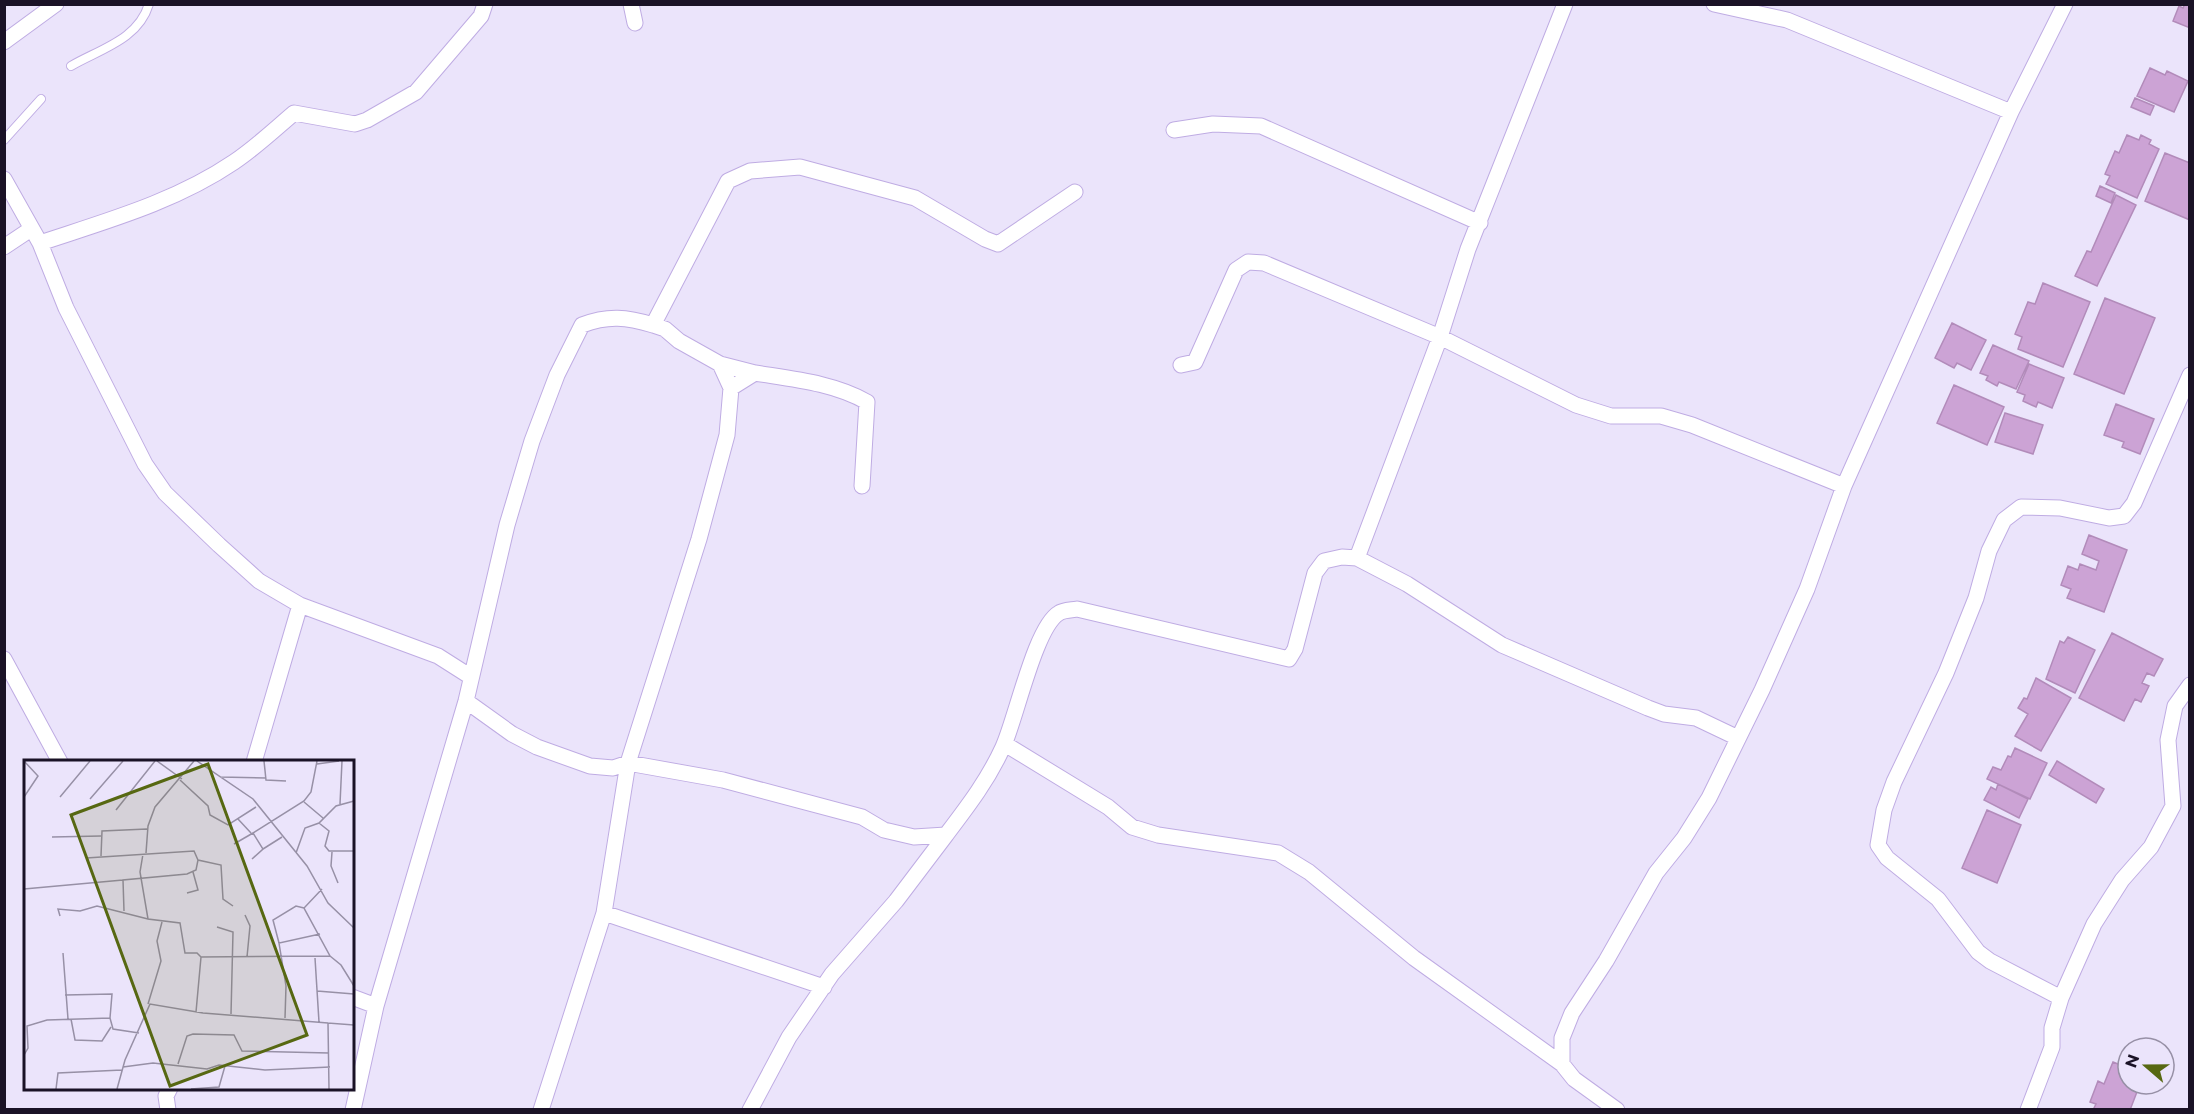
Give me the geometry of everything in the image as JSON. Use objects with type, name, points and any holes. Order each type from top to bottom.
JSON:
[{"type":"street","points":[[4,42],[56,4]]},
{"type":"street","points":[[40,243],[121,217],[175,195],[234,162],[294,114],[355,124],[367,120],[416,92],[481,16],[485,4]]},
{"type":"street","points":[[631,4],[635,23]]},
{"type":"street","points":[[1357,558],[1440,337],[1468,249],[1565,4]]},
{"type":"street","points":[[1714,4],[1787,20],[2011,112]]},
{"type":"street","points":[[1562,1064],[1562,1038],[1572,1013],[1606,961],[1656,873],[1684,838],[1708,798],[1738,738],[1807,589],[1844,486],[2011,112],[2065,4]]},
{"type":"street","points":[[1174,130],[1214,124],[1261,126],[1480,223]]},
{"type":"street","points":[[653,325],[728,181],[750,171],[800,167],[915,198],[985,239],[998,244],[1075,192]]},
{"type":"street","points":[[4,179],[40,243],[66,308],[102,381],[145,464],[165,493],[259,581],[300,605],[438,656],[471,677]]},
{"type":"street","points":[[4,247],[31,229]]},
{"type":"street","points":[[1181,365],[1195,362],[1236,270],[1248,262],[1264,263],[1440,337],[1576,405],[1611,416],[1661,416],[1682,422],[1844,486]]},
{"type":"street","points":[[353,1110],[376,1006],[466,700],[507,525],[532,441],[557,375],[582,325],[603,317],[629,318],[665,328],[679,341],[720,364],[755,373],[808,381],[856,396],[867,402],[862,486]]},
{"type":"street","points":[[542,1110],[604,913],[628,763],[728,435],[731,388],[720,364]]},
{"type":"street","points":[[731,388],[755,373]]},
{"type":"street","points":[[2061,998],[1990,962],[1978,952],[1938,899],[1887,858],[1878,844],[1884,810],[1894,782],[1946,673],[1976,598],[1989,551],[2004,520],[2021,507],[2060,508],[2109,518],[2124,516],[2133,502],[2190,375]]},
{"type":"street","points":[[750,1110],[789,1038],[824,987],[896,901],[984,786],[1005,744],[1019,697],[1047,625],[1059,612],[1077,609],[1289,659],[1295,650],[1315,573],[1324,561],[1342,557],[1357,558],[1407,584],[1502,645],[1648,708],[1664,714],[1696,718],[1738,738]]},
{"type":"street","points":[[255,760],[300,605]]},
{"type":"street","points":[[4,659],[59,760]]},
{"type":"street","points":[[2028,1110],[2052,1047],[2052,1028],[2061,998],[2094,924],[2122,880],[2151,847],[2173,807],[2168,740],[2175,706],[2190,685]]},
{"type":"street","points":[[466,700],[512,734],[537,747],[590,766],[613,768],[628,763],[723,780],[862,817],[884,831],[914,837],[946,835]]},
{"type":"street","points":[[1005,744],[1108,807],[1132,827],[1158,835],[1278,853],[1309,872],[1414,958],[1562,1064],[1574,1079],[1617,1110]]},
{"type":"street","points":[[604,913],[824,987]]},
{"type":"street","points":[[354,998],[376,1006]]},
{"type":"street","points":[[168,1110],[166,1096],[169,1090]]},
{"type":"lane","points":[[71,66],[124,38],[136,28],[149,4]]},
{"type":"lane","points":[[4,140],[41,99]]},
{"type":"building","points":[[2185,4],[2190,4],[2190,28],[2173,21],[2179,6],[2183,8]]},
{"type":"building","points":[[2150,68],[2165,75],[2167,71],[2188,81],[2174,112],[2137,96]]},
{"type":"building","points":[[2135,98],[2154,106],[2150,115],[2131,107]]},
{"type":"building","points":[[2127,135],[2139,140],[2141,135],[2151,140],[2149,144],[2159,149],[2137,198],[2106,184],[2110,176],[2105,174],[2115,151],[2119,153]]},
{"type":"building","points":[[2165,153],[2190,163],[2190,220],[2145,201]]},
{"type":"building","points":[[2100,186],[2115,193],[2111,203],[2096,196]]},
{"type":"building","points":[[2116,195],[2136,205],[2097,286],[2075,276],[2087,251],[2091,252]]},
{"type":"building","points":[[2043,283],[2090,302],[2063,367],[2018,349],[2022,337],[2015,334],[2028,302],[2035,304]]},
{"type":"building","points":[[2105,298],[2155,318],[2124,394],[2074,374]]},
{"type":"building","points":[[1952,323],[1986,340],[1971,370],[1957,363],[1954,368],[1935,358]]},
{"type":"building","points":[[1993,345],[2029,361],[2016,389],[1999,382],[1997,386],[1986,380],[1988,376],[1980,373]]},
{"type":"building","points":[[2029,364],[2064,378],[2052,408],[2038,402],[2036,407],[2023,401],[2025,395],[2017,392]]},
{"type":"building","points":[[1954,385],[2004,407],[1987,445],[1937,423]]},
{"type":"building","points":[[2116,404],[2154,419],[2140,454],[2122,447],[2124,442],[2104,435]]},
{"type":"building","points":[[2005,413],[2043,425],[2033,454],[1995,442]]},
{"type":"building","points":[[2089,535],[2127,550],[2104,612],[2067,598],[2071,589],[2061,585],[2068,566],[2078,570],[2080,564],[2096,570],[2099,561],[2082,554]]},
{"type":"building","points":[[2112,633],[2163,659],[2154,676],[2147,673],[2142,683],[2149,686],[2141,702],[2135,699],[2124,721],[2079,698]]},
{"type":"building","points":[[2068,637],[2095,650],[2075,693],[2046,679],[2060,641],[2064,643]]},
{"type":"building","points":[[2036,678],[2071,698],[2041,751],[2015,736],[2028,714],[2018,708],[2024,698],[2027,699]]},
{"type":"building","points":[[2015,748],[2047,763],[2030,799],[1987,779],[1993,767],[2001,770]]},
{"type":"building","points":[[2057,761],[2104,789],[2096,803],[2049,775]]},
{"type":"building","points":[[1998,784],[2028,799],[2019,818],[1984,800],[1991,787],[1996,790]]},
{"type":"building","points":[[1987,810],[2021,825],[1997,883],[1962,868]]},
{"type":"building","points":[[2113,1062],[2116,1063],[2116,1096],[2135,1096],[2130,1110],[2093,1110],[2096,1104],[2090,1102],[2098,1081],[2104,1084]]}]
